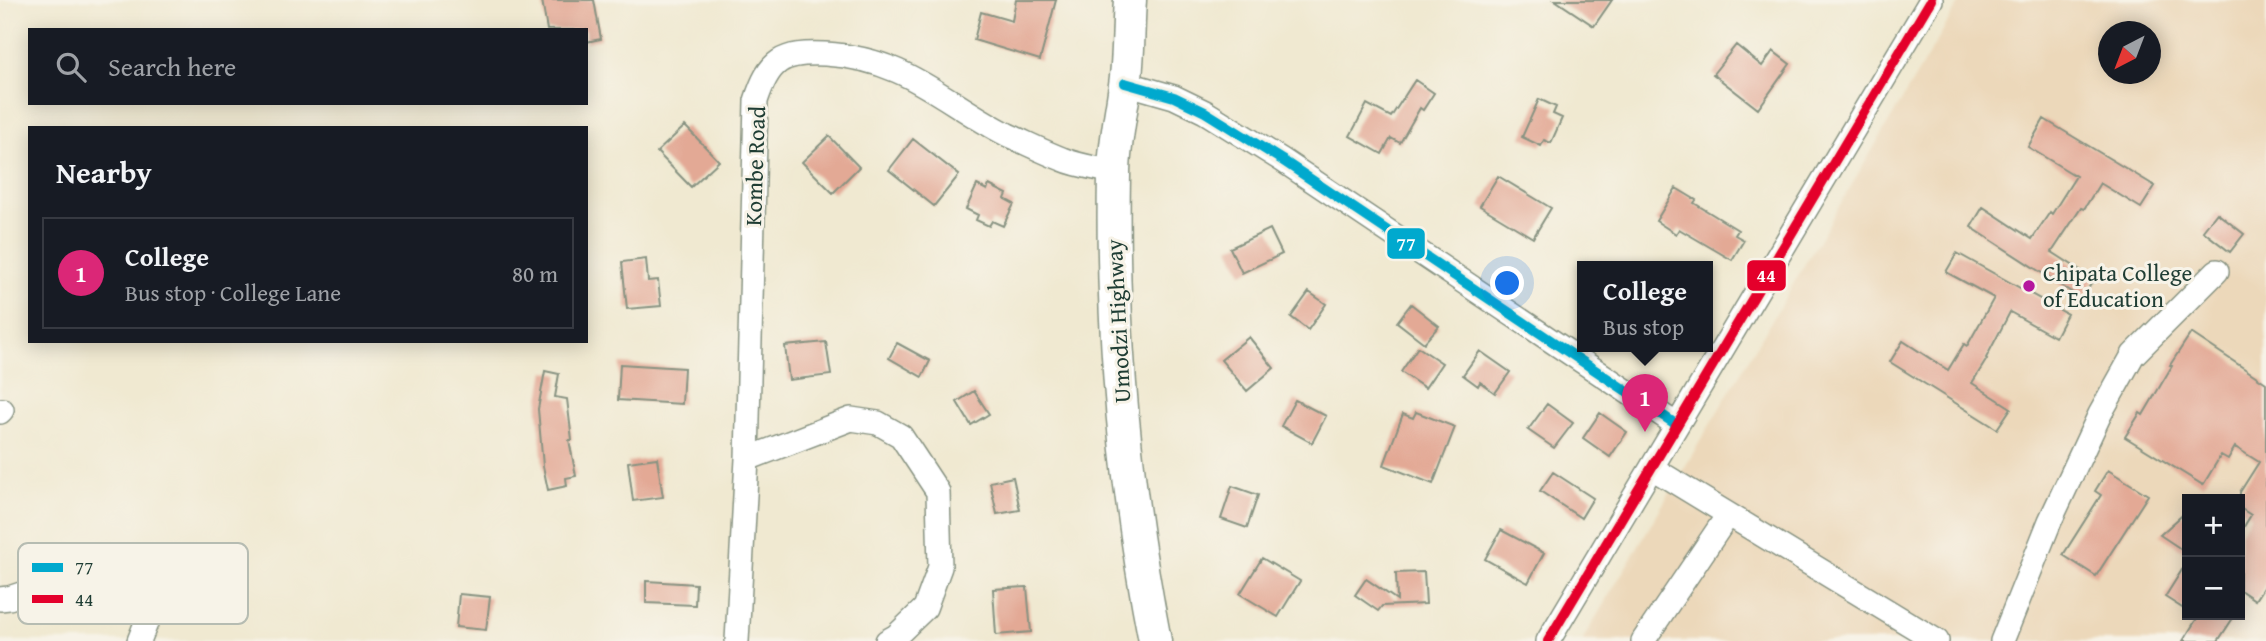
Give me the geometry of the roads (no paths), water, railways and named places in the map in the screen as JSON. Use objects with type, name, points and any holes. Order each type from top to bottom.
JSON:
[{"type":"highway","name":"Umodzi Highway","points":[[1130,0],[1125,83],[1114,172],[1114,278],[1120,393],[1144,585],[1155,641]]},
{"type":"street","points":[[1548,641],[1931,0]]},
{"type":"street","name":"Kombe Road","points":[[737,641],[747,459],[756,101],[764,77],[779,60],[804,53],[844,55],[880,63],[918,79],[1017,139],[1064,160],[1114,172]]},
{"type":"street","points":[[1125,83],[1174,97],[1250,139],[1677,425]]},
{"type":"street","points":[[2001,641],[2050,521],[2100,414],[2133,355],[2217,271]]},
{"type":"street","points":[[747,459],[851,419],[878,423],[901,436],[938,492],[940,567],[925,608],[896,636],[887,641]]},
{"type":"street","points":[[1652,468],[1728,515],[1904,633],[1937,641]]},
{"type":"street","points":[[1643,641],[1728,515]]},
{"type":"street","points":[[0,598],[18,595]]},
{"type":"street","points":[[139,641],[146,624]]},
{"type":"place","name":"Chipata College of Education","points":[[2029,286]]},
{"type":"place","name":"College","points":[[1645,432]]}]
